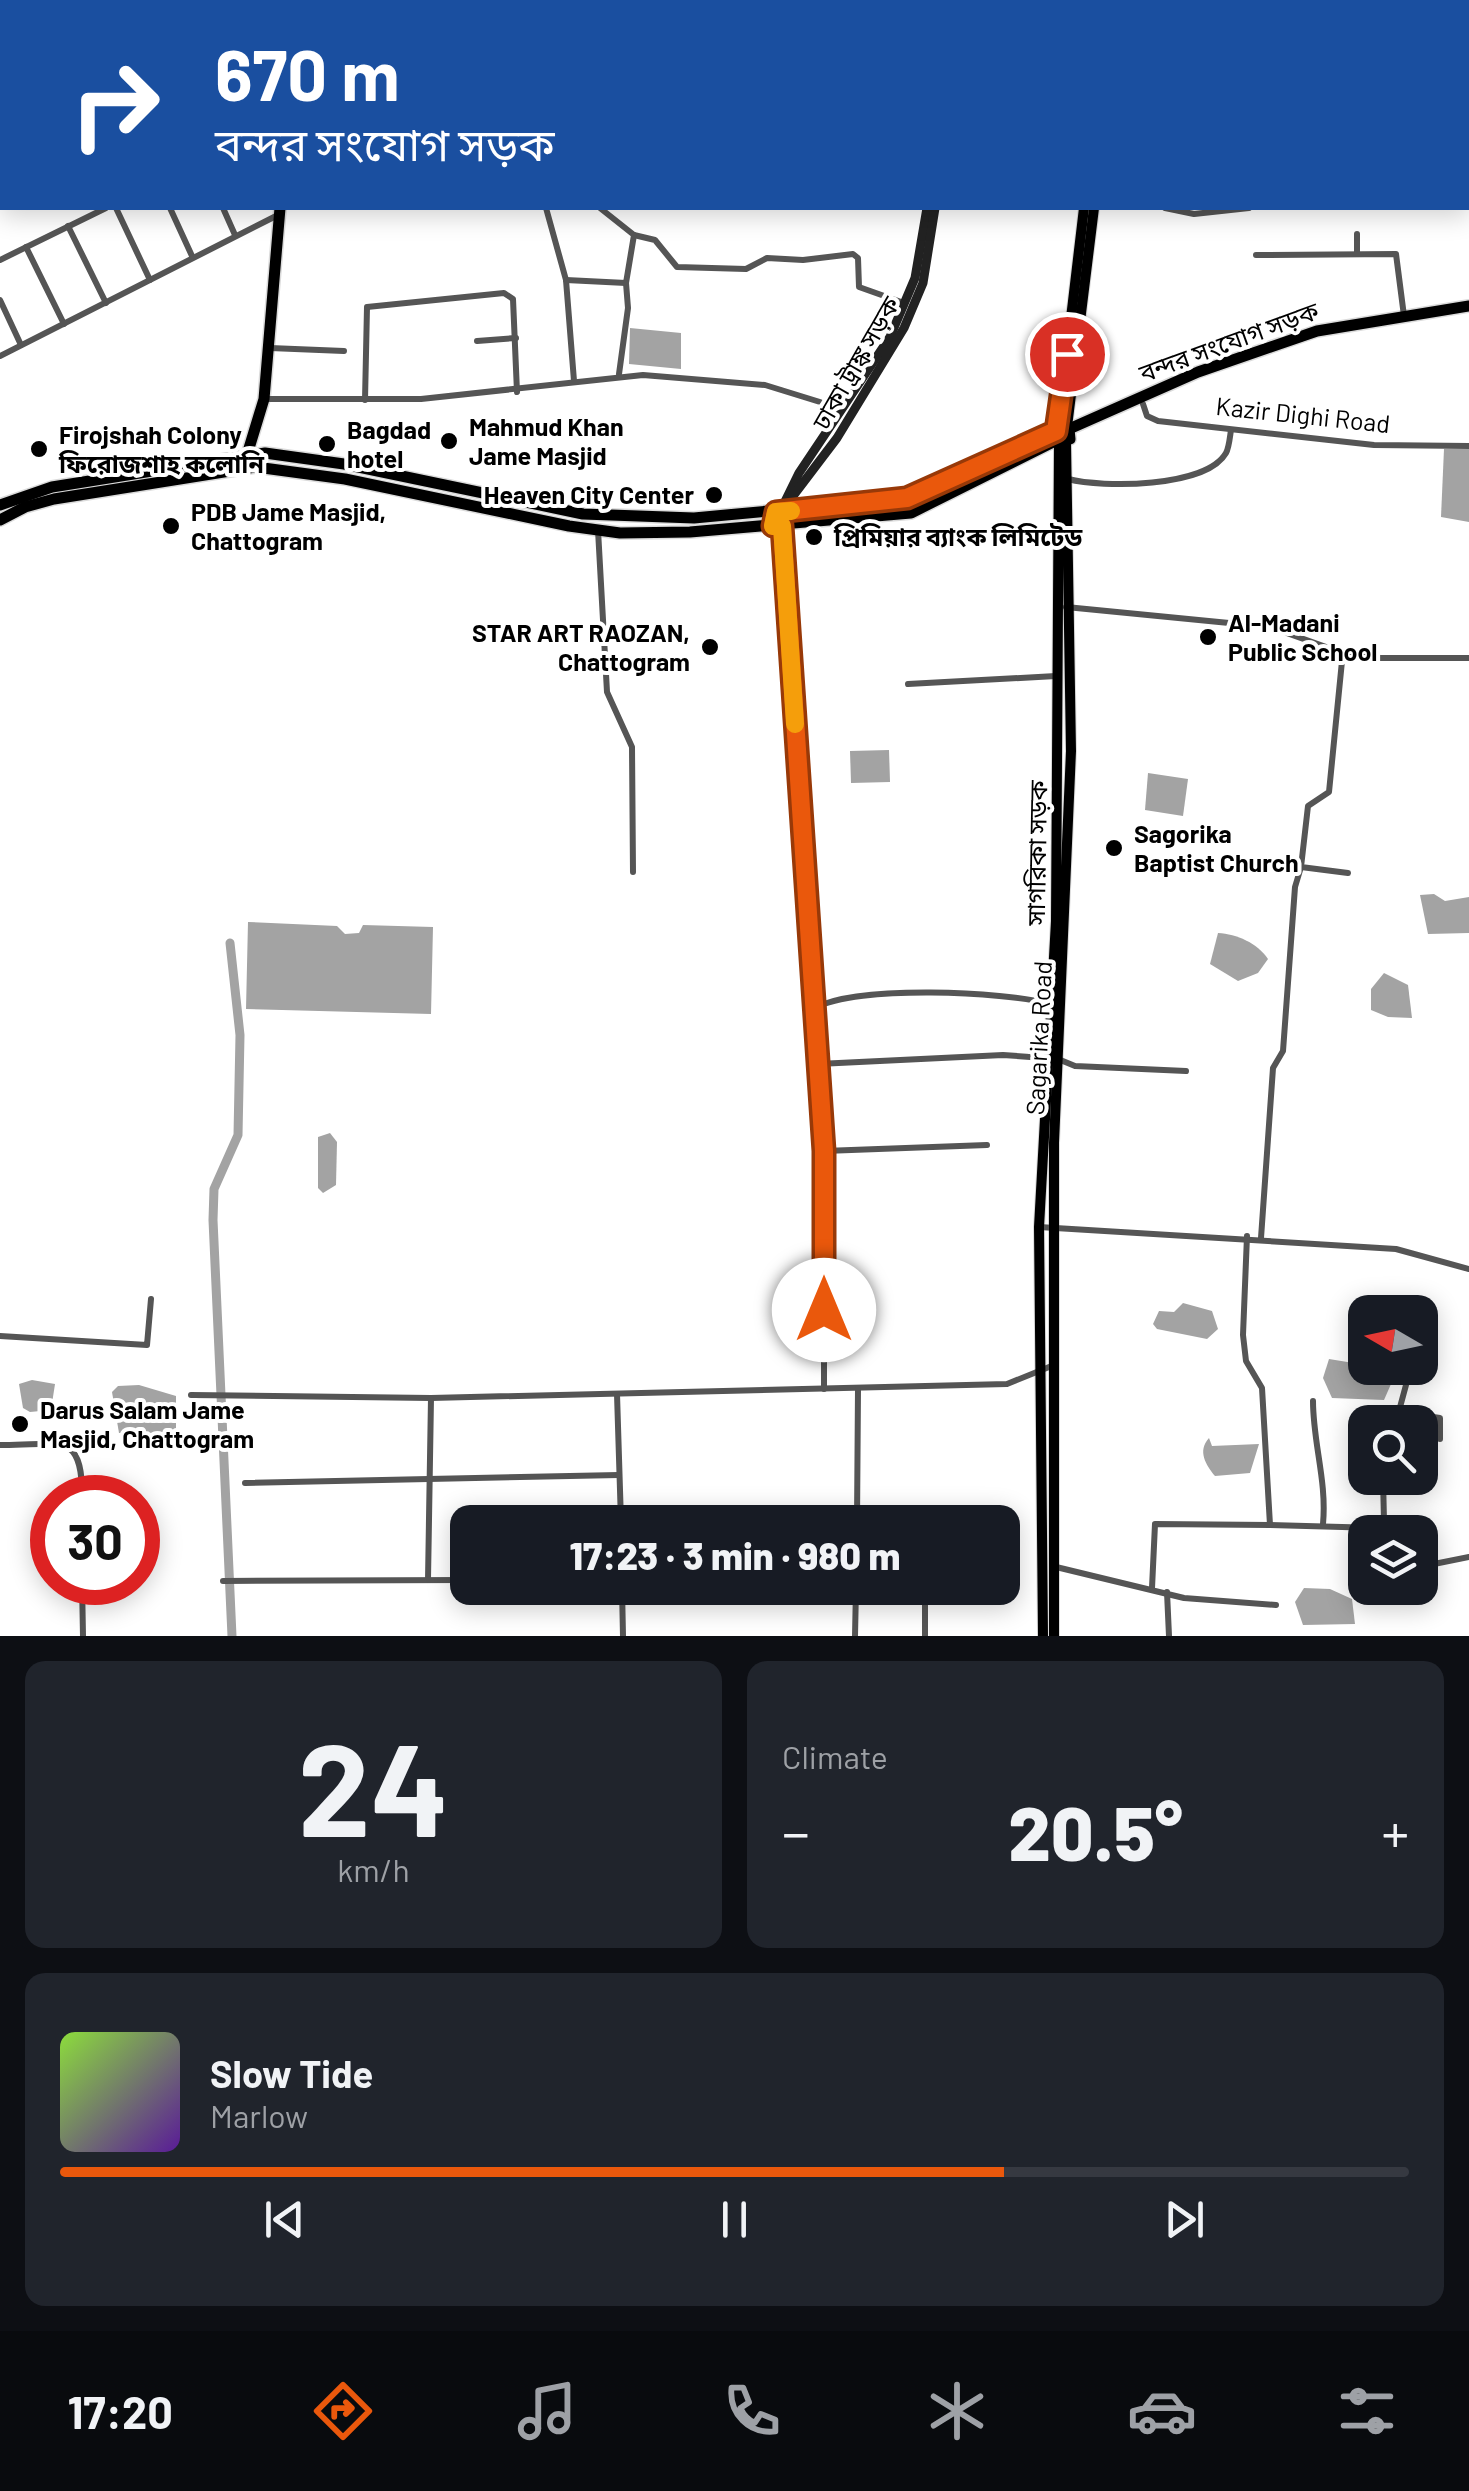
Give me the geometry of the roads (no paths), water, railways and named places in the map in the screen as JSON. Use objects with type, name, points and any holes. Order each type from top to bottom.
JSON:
[{"type":"highway","points":[[246,461],[264,399],[281,210]]},
{"type":"highway","name":"বন্দর সংযোগ সড়ক","points":[[246,461],[279,454],[344,464],[583,514],[677,518],[781,512],[907,498],[1063,434],[1330,334],[1469,310]]},
{"type":"highway","name":"বন্দর সংযোগ সড়ক","points":[[246,461],[598,530],[690,532],[912,513],[1063,434],[1198,372],[1317,331],[1469,310]]},
{"type":"highway","points":[[0,504],[42,490],[246,461]]},
{"type":"highway","points":[[0,520],[25,506],[246,461]]},
{"type":"main road","name":"ঢাকা ট্রাঙ্ক সড়ক","points":[[778,526],[781,512],[905,304],[915,278],[927,210]]},
{"type":"main road","name":"ঢাকা ট্রাঙ্ক সড়ক","points":[[781,512],[862,401],[904,328],[922,283],[936,210]]},
{"type":"main road","name":"সাগরিকা সড়ক","points":[[1050,1566],[1040,1368],[1039,1227],[1053,1059],[1050,1004],[1063,434],[1084,210]]},
{"type":"main road","name":"সাগরিকা সড়ক","points":[[1063,434],[1094,210]]},
{"type":"main road","name":"Sagarika Road","points":[[1044,1636],[1050,1566],[1054,1365],[1053,1059],[1071,751],[1061,606]]},
{"type":"main road","points":[[1058,750],[1071,751]]},
{"type":"main road","name":"Sagarika Road","points":[[1050,1566],[1054,1636]]},
{"type":"street","points":[[0,260],[102,210]]},
{"type":"street","points":[[117,210],[150,280]]},
{"type":"street","points":[[171,210],[192,256]]},
{"type":"street","points":[[224,210],[235,235]]},
{"type":"street","points":[[0,356],[281,210]]},
{"type":"street","points":[[547,210],[566,280],[574,381]]},
{"type":"street","points":[[603,210],[634,235],[655,240],[677,267],[746,269],[768,258],[803,260],[852,254],[858,258],[859,287],[905,304]]},
{"type":"street","points":[[1175,210],[1194,214],[1214,210]]},
{"type":"street","points":[[68,226],[106,302]]},
{"type":"street","points":[[1357,234],[1357,254]]},
{"type":"street","points":[[619,374],[634,235]]},
{"type":"street","points":[[26,247],[64,324]]},
{"type":"street","points":[[1256,254],[1392,253],[1398,257],[1404,317]]},
{"type":"street","points":[[566,280],[626,283]]},
{"type":"street","points":[[365,400],[367,307],[510,294],[517,392]]},
{"type":"street","points":[[0,300],[21,345]]},
{"type":"street","points":[[476,341],[516,338]]},
{"type":"street","points":[[270,348],[344,351]]},
{"type":"street","points":[[264,399],[365,400],[517,392],[619,374],[764,385],[820,402],[840,416]]},
{"type":"street","name":"Kazir Dighi Road","points":[[1143,404],[1147,416],[1158,421],[1374,445],[1469,446]]},
{"type":"street","points":[[1062,479],[1085,484],[1190,477],[1210,468],[1226,453],[1231,430]]},
{"type":"street","points":[[778,526],[824,1151],[824,1390]]},
{"type":"street","points":[[598,530],[607,692],[632,748],[633,872]]},
{"type":"street","points":[[1061,606],[1270,626],[1343,651],[1426,661],[1469,658]]},
{"type":"street","points":[[1262,1238],[1273,1068],[1284,1051],[1295,887],[1308,806],[1330,792],[1343,651]]},
{"type":"street","points":[[908,684],[1056,676]]},
{"type":"street","points":[[1300,866],[1348,872]]},
{"type":"street","points":[[814,1008],[863,995],[1014,994],[1050,1004]]},
{"type":"street","points":[[818,1064],[1004,1054],[1053,1059],[1075,1066],[1186,1071]]},
{"type":"street","points":[[824,1151],[987,1146]]},
{"type":"street","points":[[1039,1227],[1247,1236],[1396,1249],[1469,1269]]},
{"type":"street","points":[[1247,1236],[1243,1335],[1246,1361],[1262,1388],[1270,1525]]},
{"type":"street","points":[[0,1336],[147,1345],[151,1299]]},
{"type":"street","points":[[191,1395],[229,1399],[432,1398],[1007,1384],[1054,1365]]},
{"type":"street","points":[[1401,1405],[1406,1385]]},
{"type":"street","points":[[857,1505],[858,1389]]},
{"type":"street","points":[[617,1394],[620,1505]]},
{"type":"street","points":[[428,1580],[432,1398]]},
{"type":"street","points":[[1313,1401],[1314,1436],[1322,1460],[1322,1524]]},
{"type":"street","points":[[1438,1418],[1440,1439]]},
{"type":"street","points":[[0,1445],[68,1447],[78,1452],[83,1475]]},
{"type":"street","points":[[244,1483],[619,1475]]},
{"type":"street","points":[[1152,1588],[1155,1524],[1348,1526]]},
{"type":"street","points":[[1438,1563],[1469,1557]]},
{"type":"street","points":[[1050,1566],[1204,1601],[1276,1605]]},
{"type":"street","points":[[223,1580],[450,1580]]},
{"type":"street","points":[[1167,1592],[1169,1636]]},
{"type":"street","points":[[83,1605],[84,1636]]},
{"type":"street","points":[[623,1605],[624,1636]]},
{"type":"street","points":[[856,1605],[856,1636]]},
{"type":"street","points":[[925,1605],[925,1636]]},
{"type":"waterway","points":[[230,943],[240,1035],[238,1135],[214,1189],[213,1220],[232,1636]]},
{"type":"place","name":"Mahmud Khan Jame Masjid","points":[[449,441]]},
{"type":"place","name":"Bagdad hotel","points":[[327,444]]},
{"type":"place","name":"Firojshah Colony ফিরোজশাহ কলোনি","points":[[39,449]]},
{"type":"place","name":"Heaven City Center","points":[[714,495]]},
{"type":"place","name":"PDB Jame Masjid, Chattogram","points":[[171,526]]},
{"type":"place","name":"প্রিমিয়ার ব্যাংক লিমিটেড","points":[[814,537]]},
{"type":"place","name":"Al-Madani Public School","points":[[1208,637]]},
{"type":"place","name":"STAR ART RAOZAN, Chattogram","points":[[710,647]]},
{"type":"place","name":"Sagorika Baptist Church","points":[[1114,848]]},
{"type":"place","name":"Darus Salam Jame Masjid, Chattogram","points":[[20,1424]]}]
